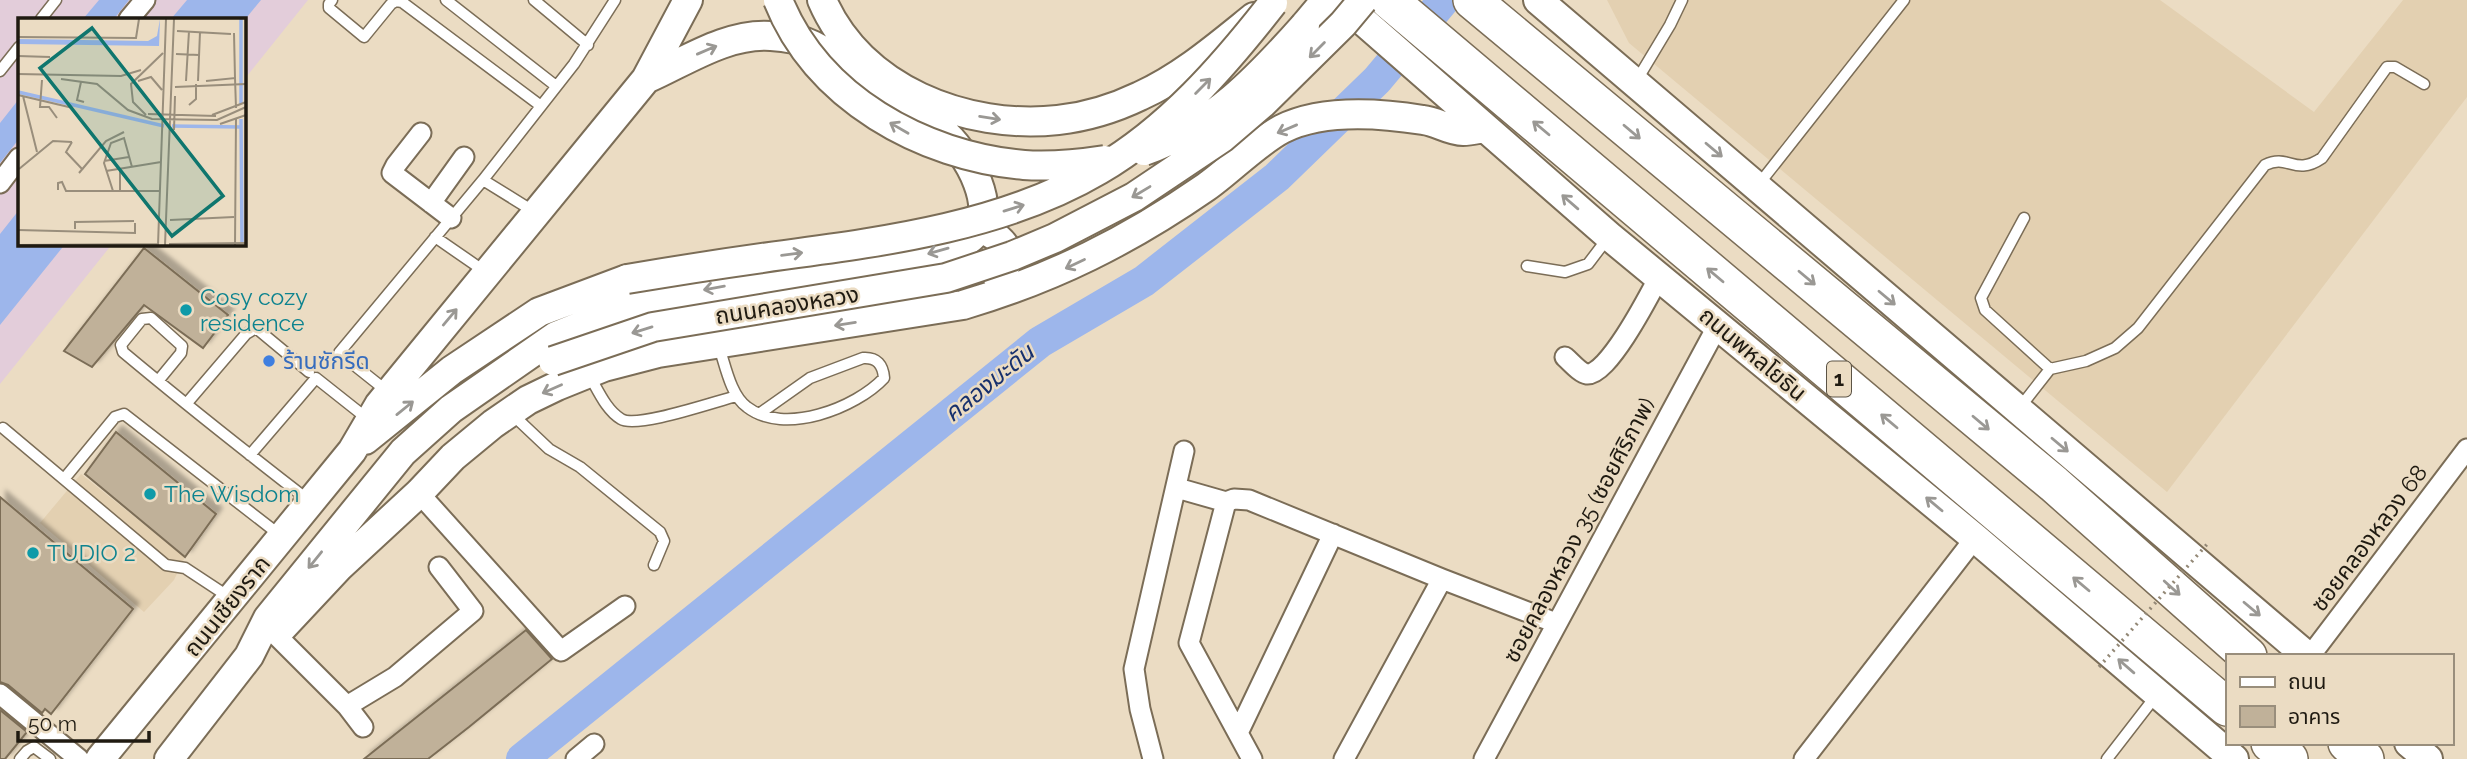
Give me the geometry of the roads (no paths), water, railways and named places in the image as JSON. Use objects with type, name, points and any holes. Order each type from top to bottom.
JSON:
[{"type":"highway","points":[[1479,5],[2054,484],[2246,654]]},
{"type":"highway","name":"ถนนพหลโยธิน","points":[[1378,7],[1440,65],[2226,706]]},
{"type":"highway","points":[[2272,745],[2289,759]]},
{"type":"highway","points":[[2349,745],[2365,759]]},
{"type":"main road","points":[[352,451],[388,393],[646,79],[688,0]]},
{"type":"main road","points":[[778,0],[800,45],[817,66],[836,84],[878,115],[919,139],[970,156],[1042,166],[1089,162],[1138,153],[1166,144],[1226,106],[1263,72],[1326,0]]},
{"type":"main road","points":[[822,0],[838,31],[850,47],[891,81],[965,114],[1009,121],[1059,120],[1097,112],[1140,96],[1178,75],[1274,1]]},
{"type":"main road","name":"ถนนพหลโยธิน","points":[[1339,0],[1378,7]]},
{"type":"main road","points":[[1538,0],[2306,654]]},
{"type":"main road","points":[[1562,0],[1587,43]]},
{"type":"main road","points":[[352,451],[452,370],[538,312],[627,279],[871,244],[963,223],[1040,200],[1098,171],[1147,137],[1213,76],[1274,1]]},
{"type":"main road","name":"ถนนคลองหลวง","points":[[249,656],[276,635],[339,567],[363,525],[404,477],[480,409],[553,361],[653,327],[946,278],[1012,257],[1134,197],[1222,138],[1263,103],[1343,24],[1378,7]]},
{"type":"main road","points":[[169,759],[249,656],[268,618],[403,453],[452,409],[556,336],[631,306],[699,291],[944,251],[969,240],[982,222],[982,197],[975,174],[960,150],[942,130],[867,85],[822,49],[798,38],[767,35],[740,38],[703,51],[646,79]]},
{"type":"main road","name":"ถนนพหลโยธิน","points":[[1440,65],[1485,128],[1609,236],[1975,538],[2234,759]]},
{"type":"main road","points":[[339,567],[419,493],[453,457],[510,412],[528,400],[604,366],[658,353],[963,305],[1007,292],[1100,253],[1208,186],[1282,130],[1331,115],[1426,120],[1464,131],[1485,128]]},
{"type":"main road","points":[[880,319],[993,278],[1000,273],[1008,255],[1006,247],[995,234],[979,227]]},
{"type":"main road","name":"ถนนเชียงราก","points":[[100,759],[352,451]]},
{"type":"main road","points":[[2411,745],[2428,759]]},
{"type":"street","points":[[130,18],[145,0]]},
{"type":"street","points":[[421,133],[392,173],[451,218]]},
{"type":"street","points":[[430,203],[464,157]]},
{"type":"street","points":[[0,183],[18,160]]},
{"type":"street","points":[[1565,357],[1583,373],[1590,374],[1595,371],[1617,348],[1638,317],[1659,277]]},
{"type":"street","name":"ซอยคลองหลวง 35 (ซอยศิริภาพ)","points":[[1488,758],[1556,623],[1718,325]]},
{"type":"street","name":"ซอยคลองหลวง 68","points":[[2310,654],[2467,449]]},
{"type":"street","points":[[1153,759],[1140,709],[1134,669],[1184,451]]},
{"type":"street","points":[[1177,488],[1226,502],[1234,499],[1249,500],[1556,623]]},
{"type":"street","points":[[419,493],[561,651],[625,606]]},
{"type":"street","points":[[1226,502],[1189,643],[1252,759]]},
{"type":"street","points":[[1238,733],[1333,534]]},
{"type":"street","points":[[1804,759],[1975,538]]},
{"type":"street","points":[[347,706],[395,677],[473,611],[439,567]]},
{"type":"street","points":[[1344,759],[1442,579]]},
{"type":"street","points":[[276,635],[347,706],[363,727]]},
{"type":"street","points":[[0,694],[79,759]]},
{"type":"street","points":[[576,759],[594,744]]},
{"type":"lane","points":[[42,18],[56,0]]},
{"type":"lane","points":[[332,0],[328,4],[329,8],[364,37],[388,2],[402,2],[541,106]]},
{"type":"lane","points":[[446,0],[556,86]]},
{"type":"lane","points":[[534,0],[588,45]]},
{"type":"lane","points":[[388,393],[339,353],[541,106],[588,45],[615,0]]},
{"type":"lane","points":[[1635,83],[1682,0]]},
{"type":"lane","points":[[1756,187],[1904,0]]},
{"type":"lane","points":[[0,71],[18,48]]},
{"type":"lane","points":[[2018,410],[2050,369],[2085,361],[2115,348],[2138,328],[2265,165],[2282,160],[2301,167],[2311,165],[2322,158],[2387,67],[2395,66],[2424,84]]},
{"type":"lane","points":[[483,180],[537,214]]},
{"type":"lane","points":[[2024,218],[1981,298],[1985,310],[2050,369]]},
{"type":"lane","points":[[1527,266],[1565,272],[1588,264],[1609,236]]},
{"type":"lane","points":[[435,237],[487,273]]},
{"type":"lane","points":[[158,381],[181,353],[182,346],[146,317],[121,348],[158,381],[311,502]]},
{"type":"lane","points":[[187,403],[246,334],[256,328],[309,372]]},
{"type":"lane","points":[[718,344],[737,396],[746,407],[759,414],[788,420],[813,417],[866,394],[884,378],[883,368],[878,361],[870,357],[863,358],[810,378],[759,414]]},
{"type":"lane","points":[[588,373],[614,414],[631,422],[658,418],[737,396]]},
{"type":"lane","points":[[250,455],[316,378],[369,421]]},
{"type":"lane","points":[[510,412],[550,449],[580,467],[660,532],[664,541],[654,565]]},
{"type":"lane","points":[[64,480],[115,417],[124,414],[283,537]]},
{"type":"lane","points":[[3,428],[166,565],[185,568],[232,599]]},
{"type":"lane","points":[[2107,759],[2158,694]]},
{"type":"lane","points":[[20,759],[34,747],[50,759]]},
{"type":"water","points":[[99,0],[129,0],[115,18],[84,18]]},
{"type":"water","points":[[187,0],[261,0],[245,20],[172,18]]},
{"type":"water","points":[[18,100],[18,140],[0,163],[0,123]]},
{"type":"water","points":[[18,211],[18,245],[64,245],[0,325],[0,234]]},
{"type":"waterway","name":"คลองมะดัน","points":[[522,759],[1040,342],[1144,281],[1277,177],[1377,80],[1444,0]]},
{"type":"place","name":"Cosy cozy residence","points":[[186,310]]},
{"type":"place","name":"ร้านซักรีด","points":[[269,361]]},
{"type":"place","name":"The Wisdom","points":[[150,494]]},
{"type":"place","name":"TUDIO 2","points":[[33,553]]}]
